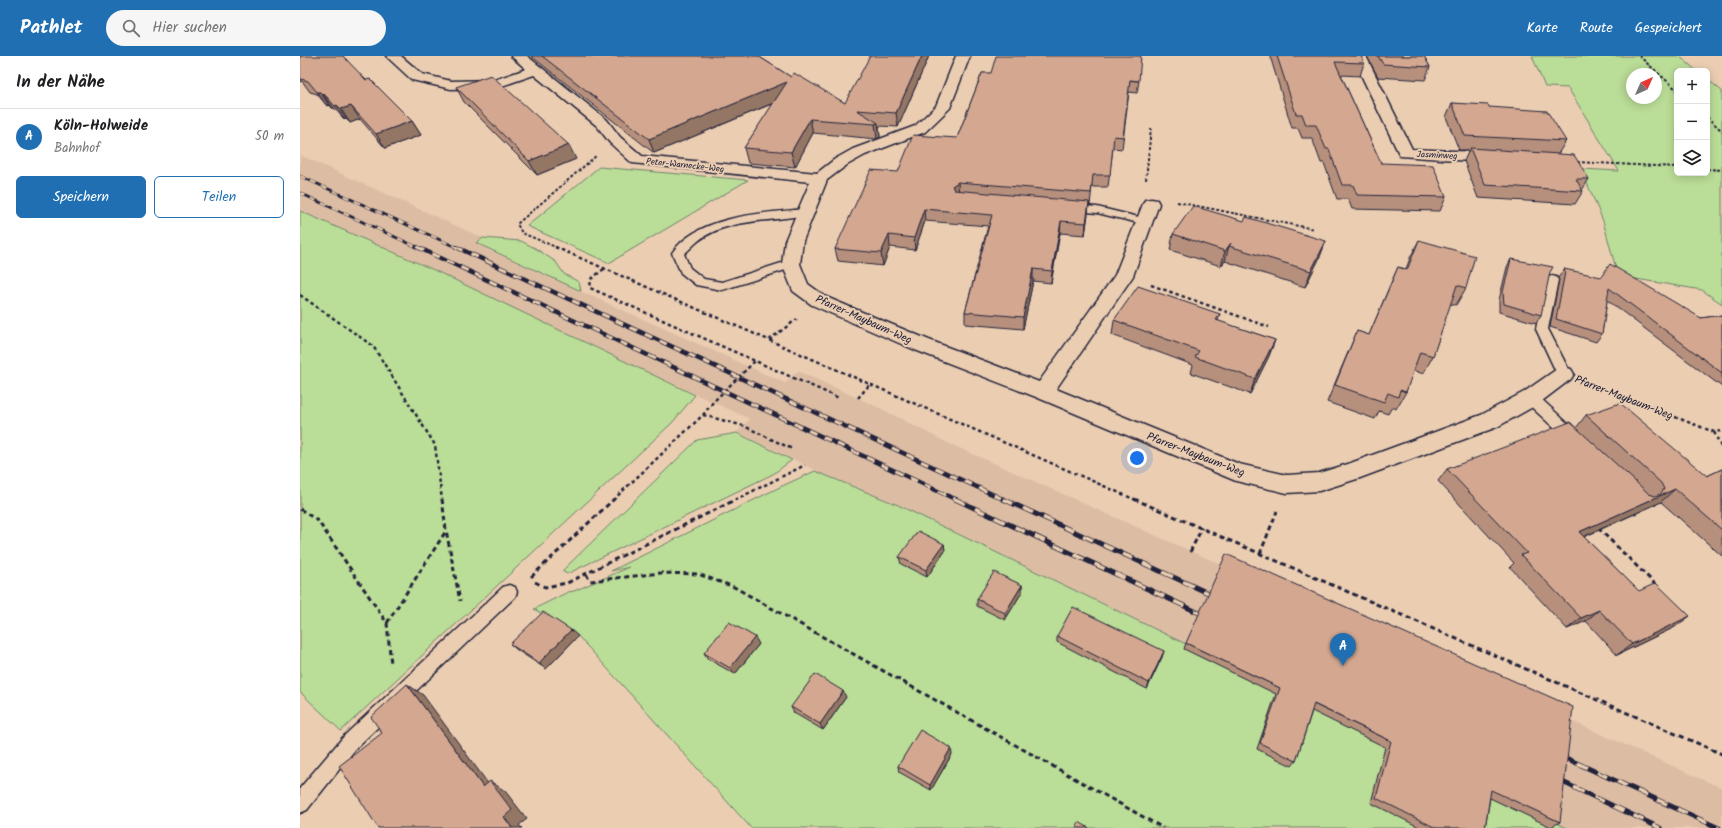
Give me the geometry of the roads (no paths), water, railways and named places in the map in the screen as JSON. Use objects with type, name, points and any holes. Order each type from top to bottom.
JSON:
[{"type":"street","points":[[393,56],[417,77],[452,85],[496,84],[536,70]]},
{"type":"street","name":"Peter-Warnecke-Weg","points":[[518,56],[602,123],[615,140],[638,160],[820,178]]},
{"type":"street","points":[[820,178],[841,162],[859,152],[920,129],[943,108],[963,56]]},
{"type":"street","name":"Jasminweg","points":[[1359,56],[1406,153],[1514,159]]},
{"type":"street","name":"Pfarrer-Maybaum-Weg","points":[[820,178],[794,241],[791,264],[800,287],[820,301],[922,345],[1043,392],[1236,472],[1287,484],[1319,482],[1352,472],[1489,421],[1531,398],[1564,374]]},
{"type":"street","points":[[1043,392],[1124,276],[1151,204]]},
{"type":"lane","points":[[1059,207],[1098,210],[1143,222]]},
{"type":"lane","points":[[791,264],[722,286],[700,282],[685,270],[678,253],[695,238],[718,227],[740,221],[806,212]]},
{"type":"lane","points":[[1552,280],[1542,328],[1564,374]]},
{"type":"lane","points":[[1531,398],[1583,446]]},
{"type":"lane","points":[[300,803],[351,741],[509,592]]},
{"type":"railway","points":[[300,176],[458,248]]},
{"type":"railway","points":[[300,193],[419,248]]},
{"type":"railway","points":[[417,247],[957,500]]},
{"type":"railway","points":[[456,247],[1005,500]]},
{"type":"railway","points":[[955,499],[1210,618]]},
{"type":"railway","points":[[1003,499],[1219,598]]},
{"type":"railway","points":[[1557,754],[1719,828]]},
{"type":"railway","points":[[1554,778],[1660,828]]},
{"type":"place","name":"Köln-Holweide","points":[[1343,666]]}]
